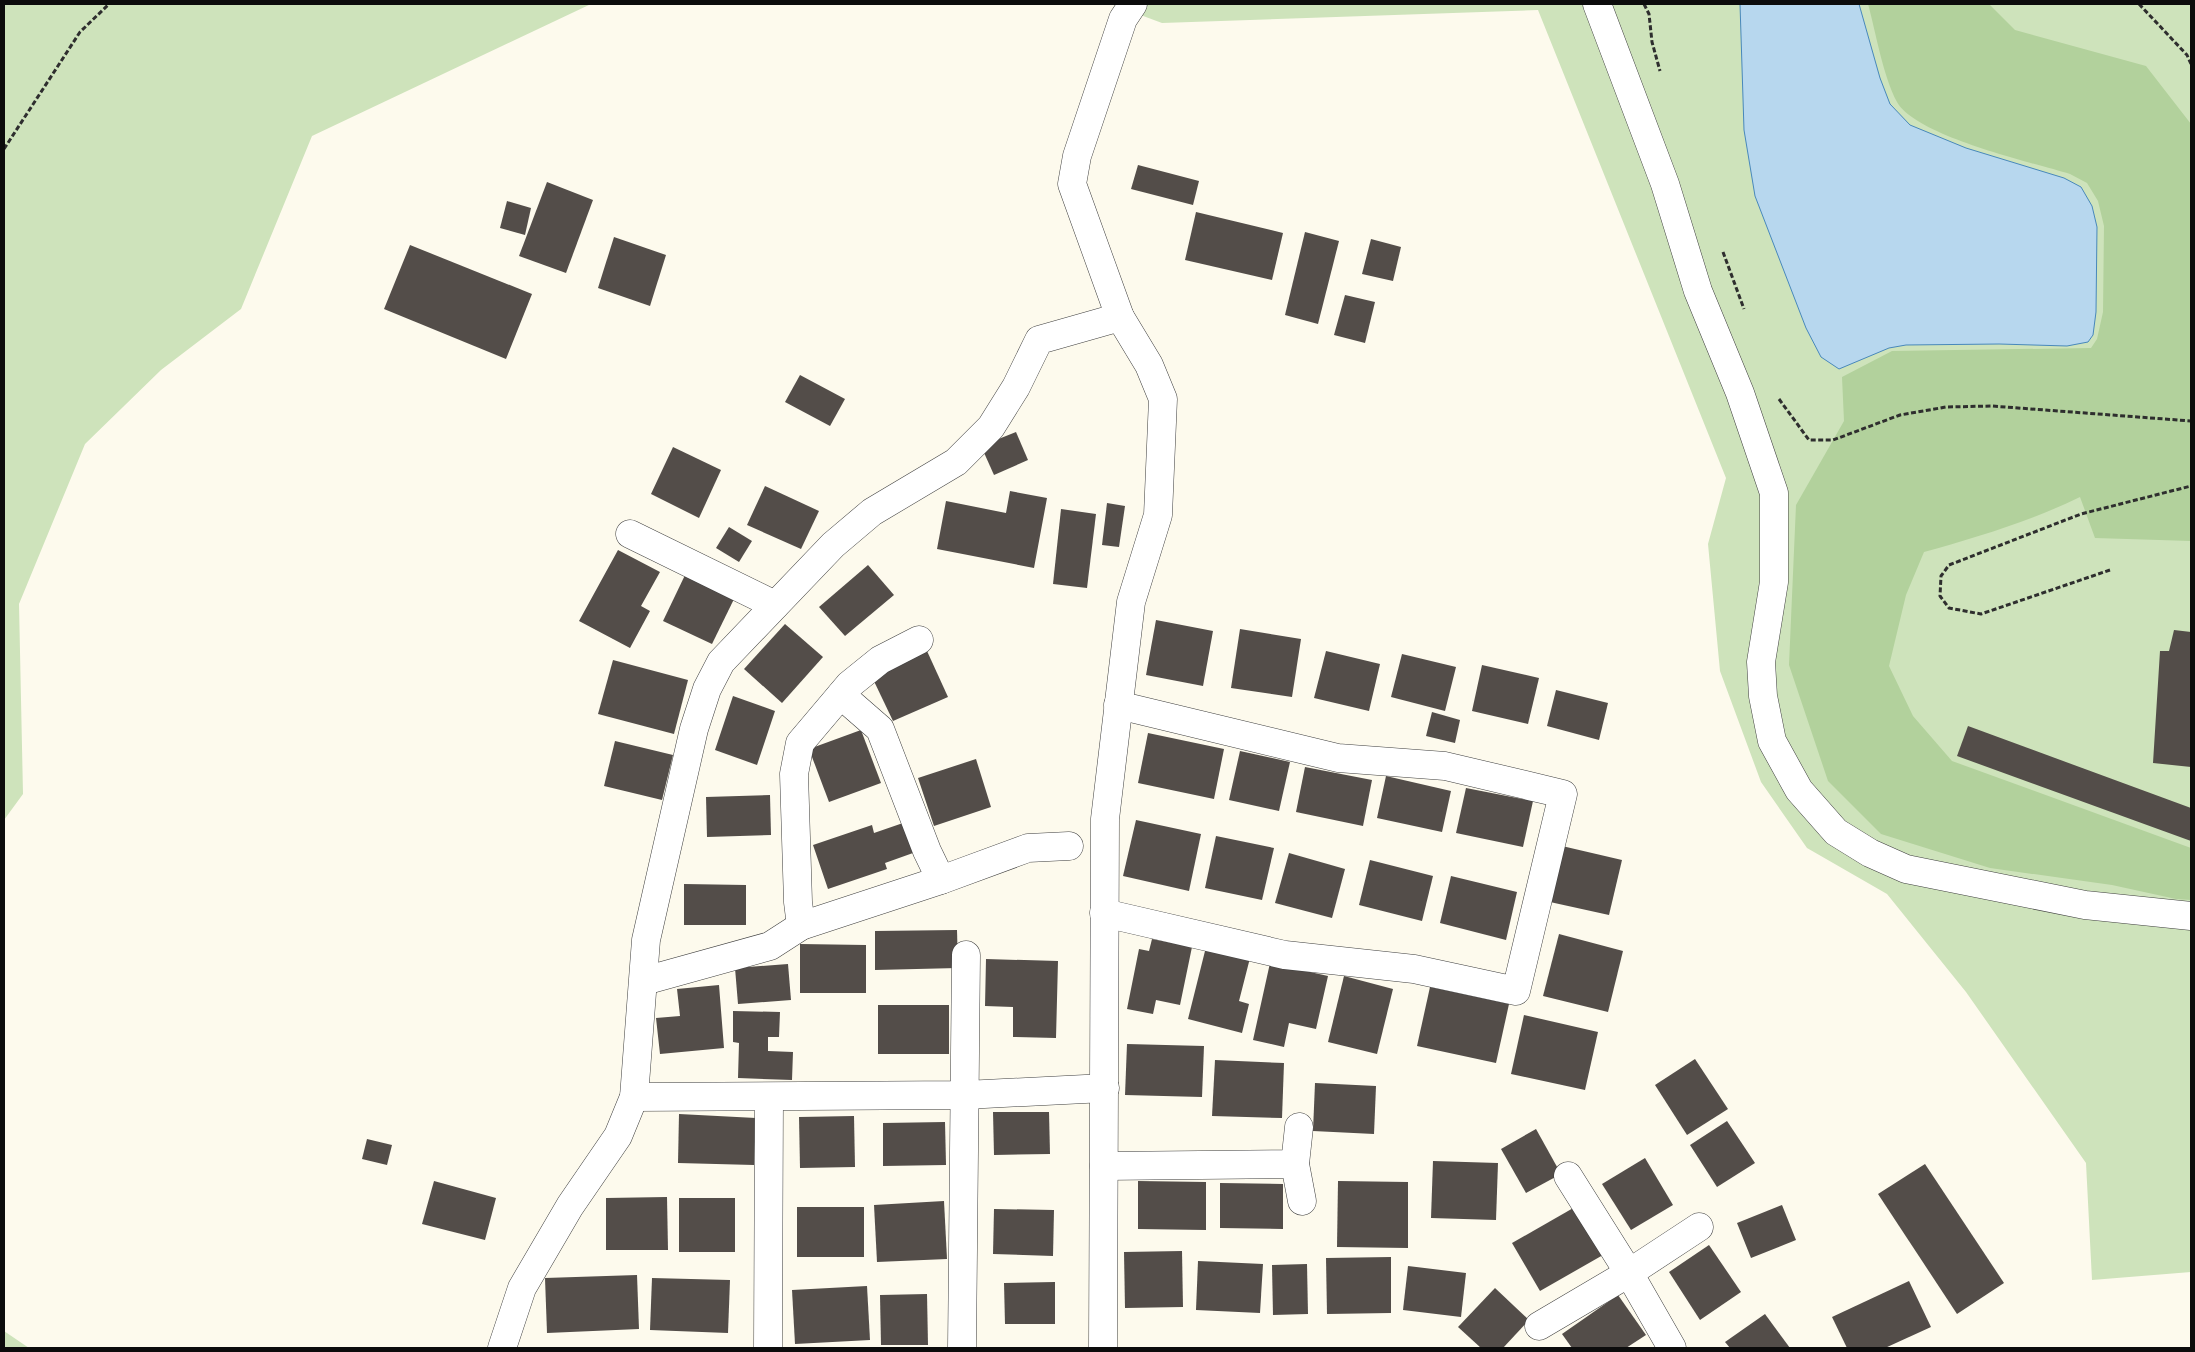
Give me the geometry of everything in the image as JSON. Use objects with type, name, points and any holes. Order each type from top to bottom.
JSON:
[{"type":"street","points":[[1103,1348],[1105,819],[1131,602],[1158,515],[1163,399],[1149,365],[1120,317],[1072,184],[1077,156],[1124,19],[1133,4]]},
{"type":"street","points":[[1597,4],[1665,184],[1698,291],[1740,392],[1774,493],[1774,582],[1761,662],[1763,696],[1772,741],[1800,790],[1836,832],[1870,853],[1906,868],[2085,905],[2191,916]]},
{"type":"street","points":[[502,1348],[522,1288],[570,1206],[618,1136],[634,1097],[646,940],[694,729],[707,689],[721,662],[833,545],[872,512],[956,462],[991,427],[1016,388],[1039,340],[1120,317]]},
{"type":"street","points":[[630,534],[775,605]]},
{"type":"street","points":[[801,926],[794,774],[800,743],[840,695],[880,660],[919,640]]},
{"type":"street","points":[[840,695],[880,729],[926,852],[941,880]]},
{"type":"street","points":[[1104,913],[1285,955],[1414,969],[1516,991],[1563,794],[1445,766],[1338,758],[1118,705]]},
{"type":"street","points":[[644,981],[770,946],[801,926],[941,880],[1028,848],[1069,846]]},
{"type":"street","points":[[962,1348],[966,956]]},
{"type":"street","points":[[634,1097],[965,1095],[1105,1088]]},
{"type":"street","points":[[768,1348],[769,1097]]},
{"type":"street","points":[[1299,1126],[1295,1164],[1302,1200]]},
{"type":"street","points":[[1104,1166],[1295,1164]]},
{"type":"street","points":[[1568,1176],[1628,1272],[1672,1348]]},
{"type":"street","points":[[1539,1326],[1699,1227]]},
{"type":"path","points":[[4,149],[80,32],[109,4]]},
{"type":"path","points":[[1644,4],[1662,76]]},
{"type":"path","points":[[2138,4],[2187,55],[2191,64]]},
{"type":"path","points":[[1722,247],[1745,310]]},
{"type":"path","points":[[1774,392],[1809,440],[1819,441],[1833,440],[1900,416],[1946,407],[1992,406],[2191,421]]},
{"type":"path","points":[[2110,570],[1981,614],[1949,608],[1940,596],[1942,576],[1949,565],[2082,514],[2191,486]]},
{"type":"green space","points":[[4,4],[591,4],[312,136],[241,309],[161,370],[85,444],[19,604],[23,794],[4,820]]},
{"type":"green space","points":[[1111,4],[2191,4],[2191,1272],[2092,1280],[2086,1163],[1966,992],[1887,894],[1807,848],[1761,782],[1720,671],[1708,544],[1726,478],[1538,10],[1162,23]]},
{"type":"green space","points":[[1868,4],[1989,4],[2015,30],[2146,66],[2191,124],[2191,541],[2095,538],[2080,497],[2023,521],[1924,552],[1906,595],[1889,666],[1913,716],[1952,761],[2191,848],[2191,900],[2176,899],[2112,885],[1990,868],[1881,834],[1828,781],[1789,665],[1796,505],[1844,421],[1842,377],[1892,351],[2091,348],[2097,339],[2103,312],[2104,226],[2098,201],[2087,183],[2070,174],[2003,155],[1950,137],[1926,126],[1908,114],[1897,102],[1892,92],[1880,54]]},
{"type":"green space","points":[[4,1331],[29,1348],[4,1348]]},
{"type":"water","points":[[1740,4],[1859,4],[1880,78],[1890,104],[1910,125],[1966,148],[2064,178],[2081,187],[2092,206],[2097,227],[2096,312],[2093,335],[2088,342],[2067,346],[1999,344],[1906,345],[1889,348],[1839,369],[1821,357],[1806,328],[1755,196],[1744,130]]},
{"type":"building","points":[[1138,165],[1199,181],[1193,205],[1131,189]]},
{"type":"building","points":[[547,182],[593,200],[566,273],[519,256]]},
{"type":"building","points":[[507,201],[531,208],[525,235],[500,228]]},
{"type":"building","points":[[1196,212],[1283,233],[1272,280],[1185,260]]},
{"type":"building","points":[[1305,232],[1339,241],[1318,324],[1285,315]]},
{"type":"building","points":[[614,237],[666,255],[650,306],[598,288]]},
{"type":"building","points":[[1371,239],[1401,247],[1393,281],[1362,274]]},
{"type":"building","points":[[410,245],[532,294],[506,359],[384,309]]},
{"type":"building","points":[[1345,295],[1375,302],[1365,343],[1334,335]]},
{"type":"building","points":[[800,375],[845,399],[830,426],[785,402]]},
{"type":"building","points":[[1016,432],[1028,460],[994,475],[981,446]]},
{"type":"building","points":[[673,447],[721,470],[699,518],[651,494]]},
{"type":"building","points":[[765,486],[819,511],[801,549],[747,525]]},
{"type":"building","points":[[1010,491],[1047,498],[1034,568],[937,549],[946,501],[1006,513]]},
{"type":"building","points":[[1107,503],[1125,506],[1119,547],[1102,545]]},
{"type":"building","points":[[1061,509],[1096,514],[1087,588],[1053,584]]},
{"type":"building","points":[[729,527],[752,541],[739,562],[716,548]]},
{"type":"building","points":[[618,550],[660,572],[641,606],[650,611],[630,648],[579,621]]},
{"type":"building","points":[[868,565],[894,595],[845,636],[819,607]]},
{"type":"building","points":[[686,573],[735,597],[712,644],[663,621]]},
{"type":"building","points":[[1156,620],[1213,631],[1203,686],[1146,675]]},
{"type":"building","points":[[785,624],[823,657],[782,703],[744,669]]},
{"type":"building","points":[[1240,629],[1301,639],[1292,697],[1231,688]]},
{"type":"building","points":[[2174,630],[2191,632],[2191,767],[2153,763],[2160,651],[2169,651]]},
{"type":"building","points":[[927,651],[948,697],[893,721],[872,677]]},
{"type":"building","points":[[1326,651],[1380,664],[1369,711],[1314,698]]},
{"type":"building","points":[[1402,654],[1456,667],[1445,711],[1391,697]]},
{"type":"building","points":[[613,660],[688,680],[674,734],[598,714]]},
{"type":"building","points":[[1482,665],[1539,678],[1528,724],[1472,711]]},
{"type":"building","points":[[1556,690],[1608,703],[1599,740],[1547,726]]},
{"type":"building","points":[[733,696],[775,711],[757,765],[715,750]]},
{"type":"building","points":[[1432,712],[1460,720],[1455,743],[1426,736]]},
{"type":"building","points":[[1968,726],[2191,808],[2191,841],[1957,756]]},
{"type":"building","points":[[861,730],[881,783],[829,802],[809,749]]},
{"type":"building","points":[[1148,733],[1224,749],[1214,799],[1138,783]]},
{"type":"building","points":[[615,741],[673,755],[662,800],[604,786]]},
{"type":"building","points":[[1240,751],[1290,762],[1279,811],[1229,800]]},
{"type":"building","points":[[976,759],[991,807],[934,826],[918,778]]},
{"type":"building","points":[[1305,767],[1372,780],[1363,826],[1296,812]]},
{"type":"building","points":[[1386,776],[1451,791],[1442,832],[1377,818]]},
{"type":"building","points":[[1466,788],[1533,801],[1523,847],[1456,833]]},
{"type":"building","points":[[770,795],[771,835],[707,837],[706,797]]},
{"type":"building","points":[[1136,820],[1201,834],[1189,891],[1123,876]]},
{"type":"building","points":[[903,823],[913,853],[885,863],[887,869],[828,889],[813,845],[872,825],[874,833]]},
{"type":"building","points":[[1216,836],[1274,848],[1262,900],[1205,888]]},
{"type":"building","points":[[1562,846],[1622,860],[1609,915],[1550,902]]},
{"type":"building","points":[[1289,853],[1345,869],[1332,918],[1275,903]]},
{"type":"building","points":[[1370,860],[1433,876],[1422,921],[1359,905]]},
{"type":"building","points":[[1451,876],[1517,892],[1506,940],[1440,923]]},
{"type":"building","points":[[684,884],[746,885],[746,925],[684,925]]},
{"type":"building","points":[[957,930],[958,968],[875,970],[875,931]]},
{"type":"building","points":[[1559,934],[1623,951],[1608,1012],[1543,996]]},
{"type":"building","points":[[1152,939],[1192,947],[1180,1005],[1156,1000],[1153,1014],[1127,1009],[1139,949],[1149,951]]},
{"type":"building","points":[[800,944],[866,945],[866,993],[800,993]]},
{"type":"building","points":[[1206,947],[1250,958],[1239,1001],[1249,1004],[1242,1033],[1188,1019]]},
{"type":"building","points":[[986,959],[1058,961],[1056,1038],[1013,1037],[1013,1007],[985,1006]]},
{"type":"building","points":[[1270,963],[1328,976],[1316,1029],[1289,1023],[1284,1047],[1253,1040]]},
{"type":"building","points":[[788,964],[791,1000],[738,1004],[735,968]]},
{"type":"building","points":[[1344,976],[1393,989],[1377,1054],[1328,1042]]},
{"type":"building","points":[[719,985],[724,1048],[660,1054],[656,1018],[680,1016],[677,989]]},
{"type":"building","points":[[1430,987],[1509,1004],[1496,1063],[1417,1046]]},
{"type":"building","points":[[878,1005],[949,1005],[949,1054],[878,1054]]},
{"type":"building","points":[[733,1011],[780,1012],[779,1037],[768,1037],[768,1051],[793,1052],[792,1080],[738,1078],[739,1043],[733,1042]]},
{"type":"building","points":[[1524,1015],[1598,1032],[1585,1090],[1511,1074]]},
{"type":"building","points":[[1127,1044],[1204,1046],[1202,1097],[1125,1095]]},
{"type":"building","points":[[1695,1059],[1728,1109],[1687,1135],[1655,1085]]},
{"type":"building","points":[[1215,1060],[1284,1063],[1282,1118],[1212,1116]]},
{"type":"building","points":[[1315,1083],[1376,1086],[1374,1134],[1313,1131]]},
{"type":"building","points":[[993,1112],[1049,1112],[1050,1154],[994,1155]]},
{"type":"building","points":[[679,1114],[756,1118],[754,1165],[678,1163]]},
{"type":"building","points":[[854,1116],[855,1167],[800,1168],[799,1117]]},
{"type":"building","points":[[1727,1121],[1755,1163],[1717,1187],[1690,1145]]},
{"type":"building","points":[[945,1122],[946,1165],[883,1166],[883,1123]]},
{"type":"building","points":[[1536,1129],[1561,1174],[1526,1193],[1501,1149]]},
{"type":"building","points":[[367,1139],[392,1145],[387,1165],[362,1159]]},
{"type":"building","points":[[1645,1158],[1673,1205],[1631,1230],[1602,1184]]},
{"type":"building","points":[[1433,1161],[1498,1163],[1496,1220],[1431,1218]]},
{"type":"building","points":[[1925,1164],[2004,1283],[1957,1314],[1878,1194]]},
{"type":"building","points":[[434,1181],[496,1198],[485,1240],[422,1224]]},
{"type":"building","points":[[1138,1181],[1206,1182],[1206,1230],[1138,1229]]},
{"type":"building","points":[[1338,1181],[1408,1182],[1408,1248],[1337,1247]]},
{"type":"building","points":[[1220,1183],[1283,1184],[1283,1229],[1220,1228]]},
{"type":"building","points":[[667,1197],[668,1250],[606,1250],[606,1198]]},
{"type":"building","points":[[679,1198],[735,1198],[735,1252],[679,1252]]},
{"type":"building","points":[[944,1201],[947,1259],[877,1262],[874,1205]]},
{"type":"building","points":[[1782,1205],[1796,1240],[1751,1258],[1737,1223]]},
{"type":"building","points":[[797,1207],[864,1207],[864,1257],[797,1257]]},
{"type":"building","points":[[1575,1207],[1603,1255],[1540,1291],[1512,1243]]},
{"type":"building","points":[[994,1209],[1054,1210],[1053,1256],[993,1254]]},
{"type":"building","points":[[1709,1245],[1741,1292],[1700,1320],[1669,1272]]},
{"type":"building","points":[[1182,1251],[1183,1307],[1125,1308],[1124,1252]]},
{"type":"building","points":[[1391,1257],[1391,1313],[1327,1314],[1326,1258]]},
{"type":"building","points":[[1198,1261],[1263,1264],[1260,1313],[1196,1310]]},
{"type":"building","points":[[1307,1264],[1308,1314],[1273,1315],[1272,1265]]},
{"type":"building","points":[[1408,1266],[1466,1273],[1461,1317],[1403,1310]]},
{"type":"building","points":[[637,1275],[639,1329],[547,1333],[545,1278]]},
{"type":"building","points":[[652,1278],[730,1280],[728,1333],[650,1330]]},
{"type":"building","points":[[1909,1281],[1931,1327],[1885,1348],[1847,1348],[1832,1317]]},
{"type":"building","points":[[1055,1282],[1055,1324],[1005,1324],[1004,1283]]},
{"type":"building","points":[[867,1286],[870,1340],[795,1344],[792,1290]]},
{"type":"building","points":[[1495,1288],[1529,1320],[1503,1348],[1481,1348],[1458,1327]]},
{"type":"building","points":[[927,1294],[928,1345],[881,1345],[880,1295]]},
{"type":"building","points":[[1618,1295],[1646,1335],[1626,1348],[1572,1348],[1562,1334]]},
{"type":"building","points":[[1765,1314],[1790,1348],[1730,1348],[1725,1342]]}]
